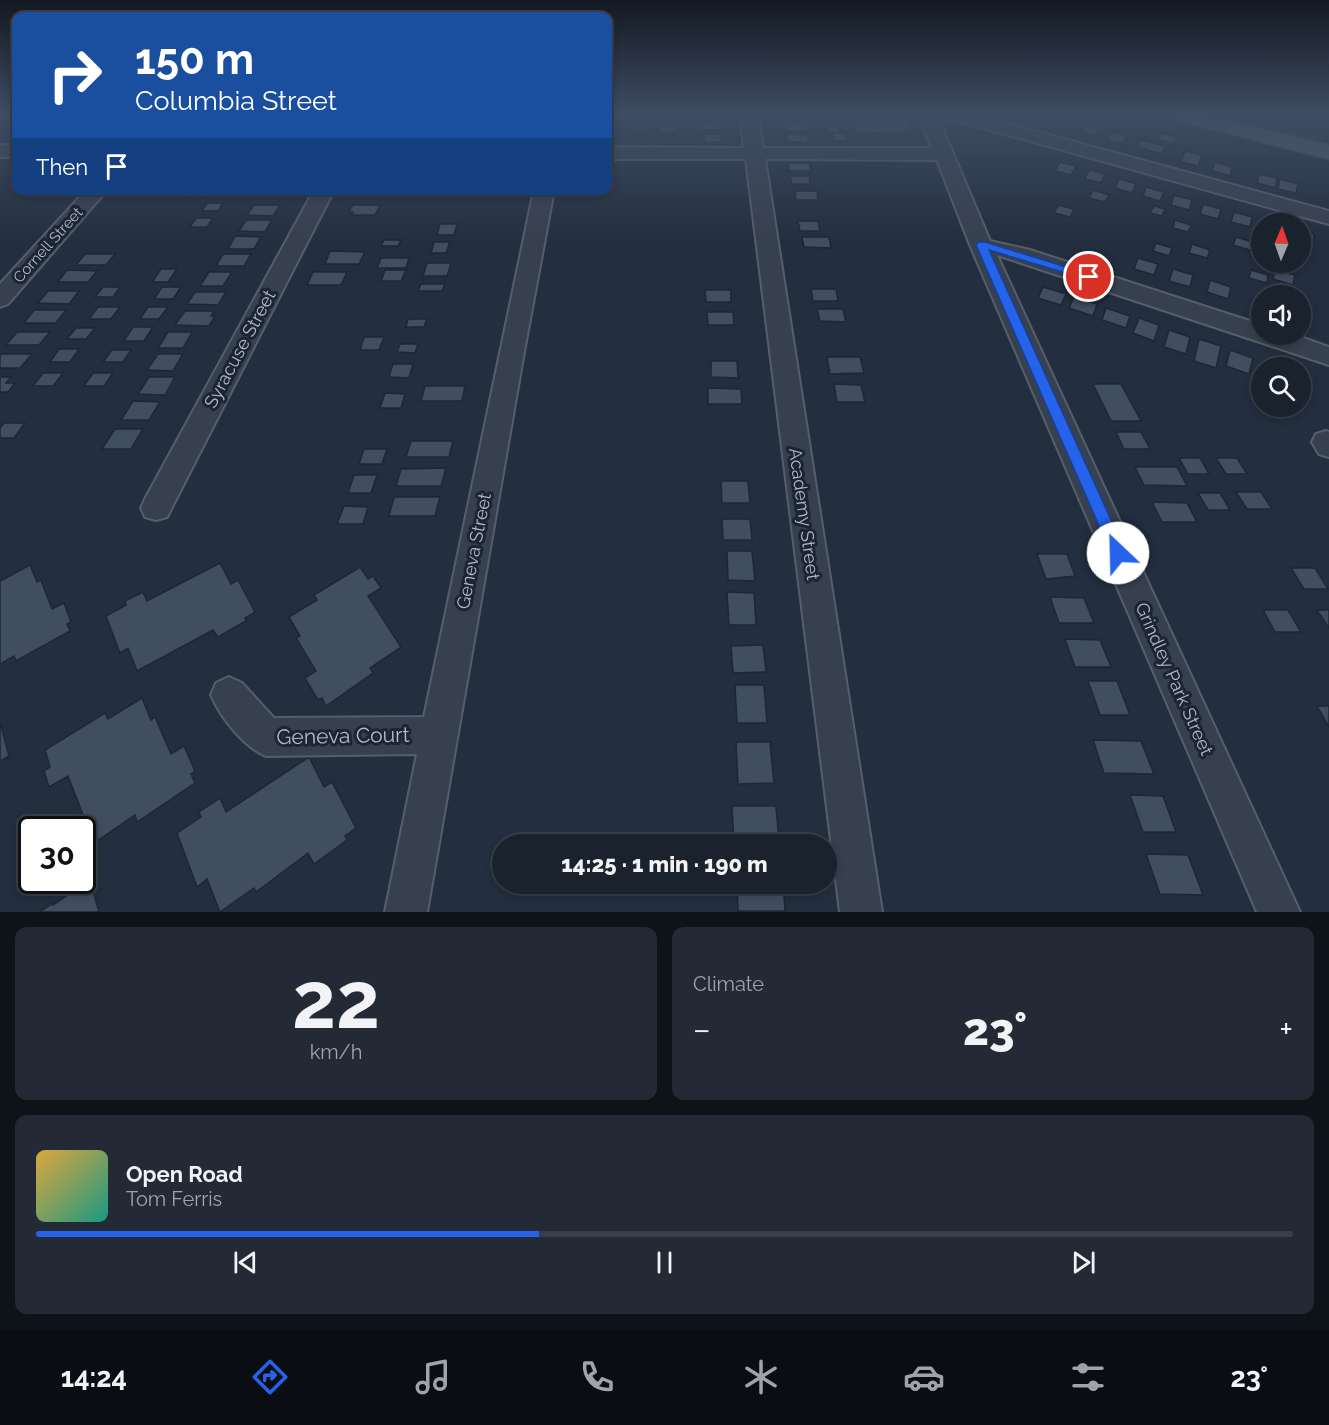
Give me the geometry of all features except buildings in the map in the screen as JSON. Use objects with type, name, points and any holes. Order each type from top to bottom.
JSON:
[{"type":"street","name":"Academy Street","points":[[755,158],[861,912]]},
{"type":"street","name":"Grindley Park Street","points":[[944,158],[981,245],[1279,912]]},
{"type":"street","points":[[1110,158],[1329,218]]},
{"type":"street","name":"Cornell Street","points":[[0,299],[93,195]]},
{"type":"street","name":"Syracuse Street","points":[[156,508],[321,195]]},
{"type":"street","name":"Geneva Street","points":[[406,912],[543,195]]},
{"type":"street","points":[[981,245],[1022,255],[1251,330]]},
{"type":"street","points":[[1296,345],[1329,356]]},
{"type":"street","name":"Geneva Court","points":[[229,695],[266,737],[439,735]]},
{"type":"route","points":[[1089,277],[1022,255],[981,245],[1118,553]]}]
